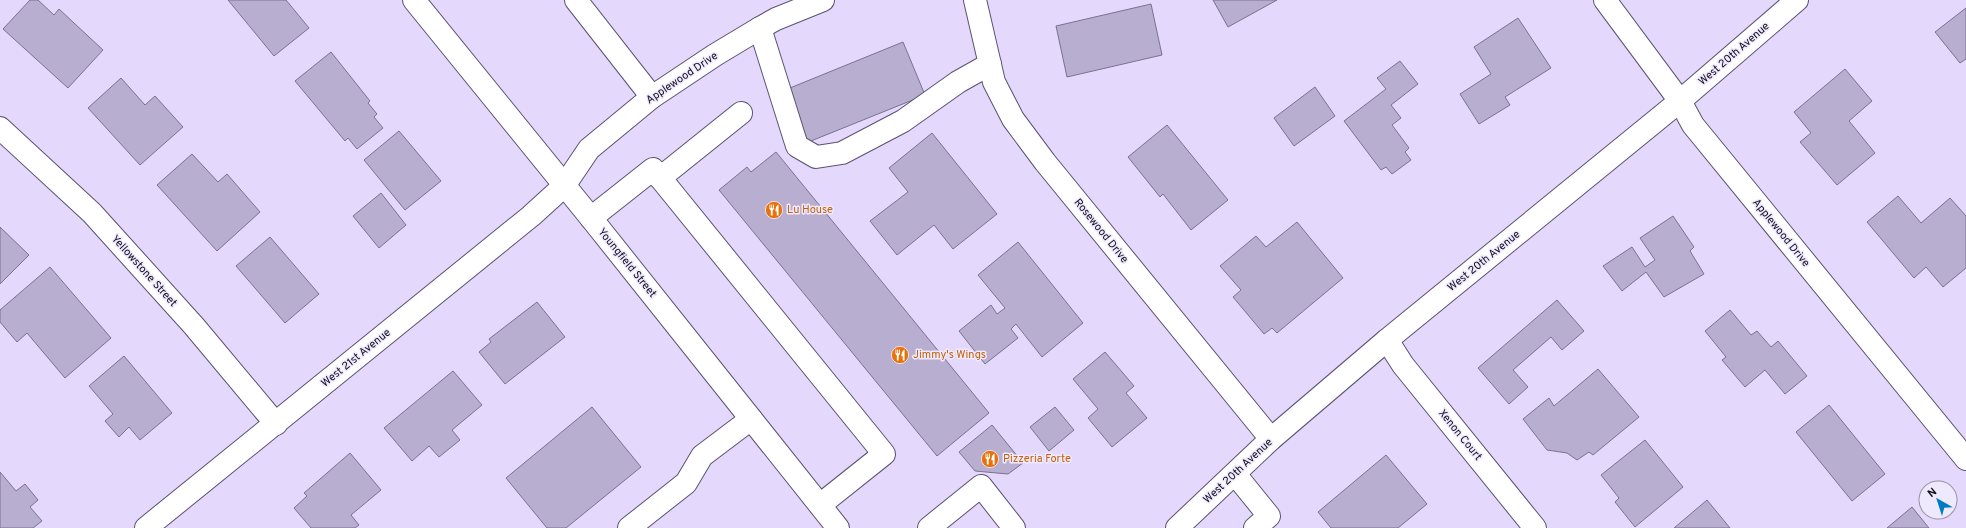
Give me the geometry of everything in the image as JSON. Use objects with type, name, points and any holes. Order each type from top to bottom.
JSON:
[{"type":"street","name":"Youngfield Street","points":[[414,0],[591,218],[838,528]]},
{"type":"street","points":[[576,0],[652,97]]},
{"type":"street","name":"Applewood Drive","points":[[564,186],[589,149],[652,97],[715,55],[760,28],[776,19],[823,0]]},
{"type":"street","name":"Rosewood Drive","points":[[975,0],[994,82],[1013,119],[1044,162],[1271,439]]},
{"type":"street","name":"Applewood Drive","points":[[1605,0],[1680,101],[1693,125],[1966,459]]},
{"type":"street","name":"West 20th Avenue","points":[[1177,528],[1271,439],[1387,340],[1680,101],[1797,0]]},
{"type":"street","points":[[760,28],[797,146],[816,157],[842,153],[903,121],[958,82],[990,64]]},
{"type":"street","points":[[660,178],[741,113]]},
{"type":"street","name":"Yellowstone Street","points":[[0,128],[92,213],[194,326],[276,424]]},
{"type":"street","points":[[591,218],[653,169],[884,454],[820,505]]},
{"type":"street","name":"West 21st Avenue","points":[[146,528],[531,216],[564,186]]},
{"type":"street","name":"Xenon Court","points":[[1387,340],[1403,365],[1535,528]]},
{"type":"street","points":[[629,528],[686,484],[702,456],[751,419]]},
{"type":"street","points":[[1235,474],[1269,516],[1255,528]]},
{"type":"street","points":[[929,528],[980,486],[1014,528]]},
{"type":"building","points":[[30,0],[38,0],[54,15],[59,9],[103,50],[68,88],[3,29]]},
{"type":"building","points":[[228,0],[286,0],[309,28],[274,56]]},
{"type":"building","points":[[1213,0],[1277,0],[1228,27]]},
{"type":"building","points":[[1151,4],[1162,55],[1067,77],[1056,26]]},
{"type":"building","points":[[1966,8],[1966,59],[1960,63],[1935,32]]},
{"type":"building","points":[[1518,18],[1551,68],[1505,97],[1510,105],[1479,124],[1460,94],[1491,74],[1474,47]]},
{"type":"building","points":[[903,42],[925,95],[806,143],[785,90]]},
{"type":"building","points":[[331,52],[370,101],[368,103],[377,114],[374,117],[383,128],[357,149],[348,138],[345,141],[295,81]]},
{"type":"building","points":[[1400,61],[1418,84],[1391,105],[1401,118],[1392,125],[1409,148],[1405,152],[1411,160],[1392,174],[1386,167],[1381,170],[1344,121],[1386,89],[1377,78]]},
{"type":"building","points":[[1845,69],[1872,101],[1849,121],[1875,153],[1837,185],[1800,142],[1811,133],[1794,112]]},
{"type":"building","points":[[121,78],[145,105],[155,96],[183,127],[140,165],[88,108]]},
{"type":"building","points":[[1315,87],[1335,116],[1294,146],[1274,118]]},
{"type":"building","points":[[1167,125],[1228,200],[1191,230],[1163,194],[1160,197],[1128,157]]},
{"type":"building","points":[[399,131],[441,181],[405,210],[364,160]]},
{"type":"building","points":[[932,133],[997,214],[953,249],[934,225],[897,255],[870,221],[908,192],[889,168]]},
{"type":"building","points":[[776,152],[989,413],[937,456],[719,190],[747,167],[751,172]]},
{"type":"building","points":[[192,154],[218,182],[227,174],[260,212],[217,251],[157,185]]},
{"type":"building","points":[[381,193],[406,225],[379,248],[353,216]]},
{"type":"building","points":[[1898,196],[1921,223],[1950,198],[1966,216],[1966,268],[1943,287],[1926,267],[1914,278],[1867,222]]},
{"type":"building","points":[[1673,216],[1694,247],[1690,251],[1704,274],[1664,297],[1646,272],[1622,291],[1603,266],[1632,247],[1645,267],[1655,260],[1640,238]]},
{"type":"building","points":[[1297,222],[1343,278],[1277,333],[1272,328],[1264,334],[1233,297],[1241,290],[1220,266],[1256,236],[1266,247]]},
{"type":"building","points":[[0,227],[29,255],[0,284]]},
{"type":"building","points":[[270,237],[319,294],[285,323],[236,266]]},
{"type":"building","points":[[1018,242],[1083,323],[1042,357],[1016,324],[1011,329],[1018,338],[985,364],[959,331],[991,305],[997,314],[1005,308],[978,275]]},
{"type":"building","points":[[50,267],[111,338],[65,378],[27,333],[17,342],[0,322],[0,310]]},
{"type":"building","points":[[1557,300],[1584,331],[1562,350],[1551,337],[1513,370],[1528,387],[1509,404],[1478,368]]},
{"type":"building","points":[[537,302],[565,337],[505,384],[479,352],[491,342],[489,339]]},
{"type":"building","points":[[1730,310],[1751,335],[1757,331],[1771,347],[1778,341],[1807,376],[1785,394],[1765,370],[1745,387],[1722,360],[1726,357],[1705,331]]},
{"type":"building","points":[[1105,352],[1134,386],[1126,393],[1147,418],[1112,447],[1088,418],[1098,409],[1073,379]]},
{"type":"building","points":[[124,356],[172,413],[140,440],[129,427],[119,437],[105,421],[113,414],[89,386]]},
{"type":"building","points":[[1598,369],[1639,417],[1593,455],[1589,452],[1577,460],[1567,453],[1547,450],[1523,419],[1549,398],[1554,406]]},
{"type":"building","points":[[453,371],[482,405],[452,430],[460,440],[439,457],[429,446],[412,461],[384,428]]},
{"type":"building","points":[[1829,405],[1885,474],[1852,501],[1796,432]]},
{"type":"building","points":[[592,407],[641,467],[566,528],[547,528],[506,478]]},
{"type":"building","points":[[1055,407],[1074,430],[1049,451],[1030,427]]},
{"type":"building","points":[[992,425],[1023,463],[1008,474],[975,471],[959,452]]},
{"type":"building","points":[[1645,440],[1683,487],[1635,527],[1615,502],[1619,498],[1601,475]]},
{"type":"building","points":[[350,453],[381,490],[351,515],[359,525],[355,528],[311,528],[294,508],[307,496],[304,493]]},
{"type":"building","points":[[1386,455],[1427,504],[1398,528],[1331,528],[1318,512]]},
{"type":"building","points":[[0,472],[16,491],[25,484],[38,500],[30,507],[42,521],[33,528],[0,528]]},
{"type":"building","points":[[1707,500],[1730,528],[1674,528]]},
{"type":"building","points":[[1912,507],[1918,514],[1918,520],[1923,520],[1929,528],[1887,528]]},
{"type":"place","name":"Lu House","points":[[774,210]]},
{"type":"place","name":"Jimmy's Wings","points":[[900,355]]},
{"type":"place","name":"Pizzeria Forte","points":[[990,459]]}]
